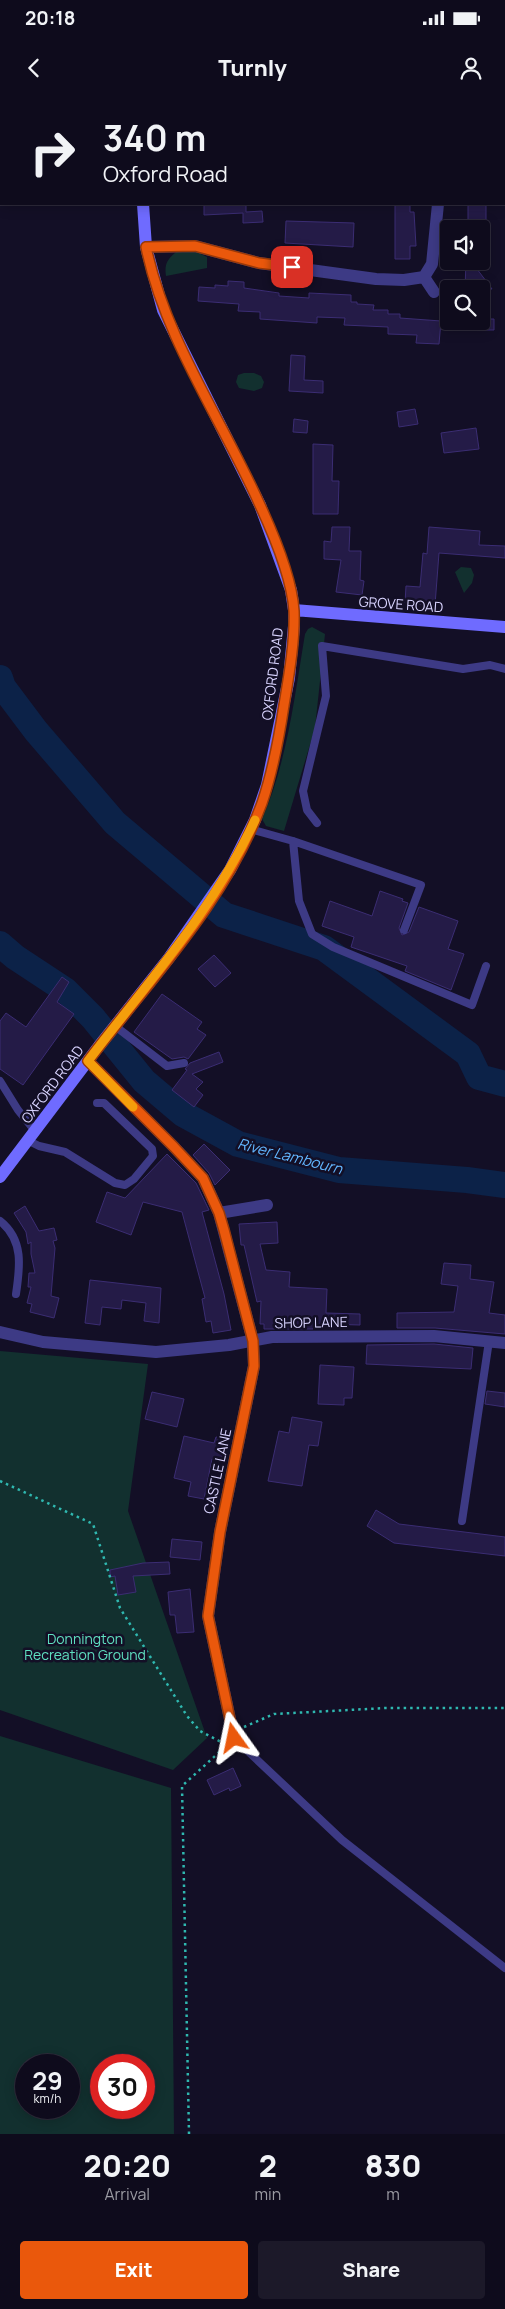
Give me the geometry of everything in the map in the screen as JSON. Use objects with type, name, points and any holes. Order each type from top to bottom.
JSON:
[{"type":"main road","name":"OXFORD ROAD","points":[[0,1177],[99,1046],[164,966],[230,870],[250,829],[267,785],[288,678],[294,610],[285,572],[260,505],[163,310],[146,247],[143,205]]},
{"type":"main road","name":"GROVE ROAD","points":[[294,610],[505,627]]},
{"type":"street","points":[[146,247],[195,246],[259,263],[376,280],[404,280],[424,277],[432,264],[438,205]]},
{"type":"street","points":[[424,277],[434,292]]},
{"type":"street","name":"CASTLE LANE","points":[[88,1061],[203,1178],[219,1213],[253,1341],[254,1366],[220,1532],[208,1616],[234,1738]]},
{"type":"street","points":[[219,1213],[267,1205]]},
{"type":"street","name":"SHOP LANE","points":[[0,1332],[43,1342],[156,1352],[253,1341],[272,1337],[434,1336],[505,1343]]},
{"type":"lane","points":[[317,823],[307,810],[302,791],[326,696],[322,646],[463,669],[490,665],[505,669]]},
{"type":"lane","points":[[250,829],[292,841],[421,885],[404,930]]},
{"type":"lane","points":[[292,841],[299,901],[312,934],[333,947],[472,1005],[486,966]]},
{"type":"lane","points":[[113,1028],[167,1066],[184,1063]]},
{"type":"lane","points":[[0,1081],[31,1136],[39,1146],[65,1152],[115,1183],[125,1185],[134,1180],[153,1156],[152,1149],[104,1103],[97,1103]]},
{"type":"lane","points":[[0,1221],[12,1232],[18,1251],[20,1266],[16,1294]]},
{"type":"lane","points":[[462,1521],[489,1341]]},
{"type":"lane","points":[[234,1738],[342,1840],[505,1968]]},
{"type":"path","points":[[0,1481],[93,1524],[120,1608],[186,1716],[200,1731],[227,1745],[182,1786],[189,2134]]},
{"type":"path","points":[[234,1738],[244,1727],[274,1714],[386,1708],[505,1708]]},
{"type":"green space","points":[[179,250],[193,250],[207,257],[207,268],[166,276],[168,261]]},
{"type":"green space","points":[[254,373],[261,376],[264,382],[262,388],[254,391],[239,388],[236,382],[238,375]]},
{"type":"green space","points":[[461,567],[471,568],[474,575],[472,583],[464,593],[455,572]]},
{"type":"green space","points":[[312,627],[325,634],[315,728],[284,831],[266,826],[262,819],[271,797],[284,752],[305,634]]},
{"type":"green space","name":"Donnington Recreation Ground","points":[[0,1351],[148,1364],[128,1511],[207,1738],[173,1770],[0,1710]]},
{"type":"green space","points":[[0,1736],[171,1788],[174,2134],[0,2134]]},
{"type":"building","points":[[204,205],[246,205],[246,212],[262,211],[263,222],[243,223],[243,213],[204,215]]},
{"type":"building","points":[[395,205],[410,205],[410,212],[414,212],[416,246],[410,246],[410,259],[395,259]]},
{"type":"building","points":[[468,205],[486,205],[486,220],[468,220]]},
{"type":"building","points":[[286,221],[354,223],[353,247],[285,243]]},
{"type":"building","points":[[466,270],[478,270],[485,280],[465,280]]},
{"type":"building","points":[[228,281],[244,282],[244,288],[279,293],[279,296],[309,298],[309,293],[351,295],[351,302],[374,305],[373,310],[388,310],[388,314],[400,314],[400,318],[440,321],[439,344],[416,343],[417,335],[388,334],[388,327],[344,325],[345,318],[317,317],[317,323],[260,319],[260,312],[238,311],[239,304],[198,301],[199,287],[215,288],[215,285],[228,286]]},
{"type":"building","points":[[490,319],[494,319],[494,330],[490,330]]},
{"type":"building","points":[[291,355],[305,356],[304,380],[323,381],[323,393],[289,391]]},
{"type":"building","points":[[415,409],[418,424],[399,427],[397,412]]},
{"type":"building","points":[[294,419],[308,421],[307,433],[293,432]]},
{"type":"building","points":[[476,428],[479,449],[444,453],[441,433]]},
{"type":"building","points":[[313,444],[333,445],[332,481],[339,481],[338,514],[313,514]]},
{"type":"building","points":[[332,527],[350,527],[349,551],[361,551],[360,580],[364,581],[362,595],[336,592],[341,560],[324,559],[324,541],[331,542]]},
{"type":"building","points":[[429,527],[480,531],[479,545],[505,546],[505,558],[439,553],[435,605],[405,603],[406,586],[420,587],[423,553],[427,554]]},
{"type":"building","points":[[380,891],[403,899],[402,901],[408,903],[399,928],[402,935],[409,932],[419,907],[458,921],[448,949],[464,954],[451,990],[405,971],[407,966],[351,947],[354,937],[322,926],[330,901],[372,916]]},
{"type":"building","points":[[214,955],[231,973],[215,987],[198,969]]},
{"type":"building","points":[[62,977],[69,982],[57,1002],[74,1014],[23,1085],[0,1069],[0,1021],[6,1013],[26,1027]]},
{"type":"building","points":[[162,994],[202,1022],[197,1029],[206,1035],[188,1059],[184,1057],[172,1059],[134,1032]]},
{"type":"building","points":[[219,1052],[223,1062],[192,1074],[203,1082],[196,1089],[203,1095],[194,1107],[172,1090],[190,1063]]},
{"type":"building","points":[[204,1144],[230,1170],[215,1185],[209,1173],[193,1155]]},
{"type":"building","points":[[167,1154],[196,1183],[209,1210],[202,1212],[224,1294],[231,1330],[213,1333],[211,1321],[206,1322],[202,1299],[205,1298],[182,1212],[143,1202],[131,1235],[96,1222],[107,1192],[125,1198]]},
{"type":"building","points":[[25,1206],[39,1231],[54,1228],[57,1240],[53,1241],[55,1248],[51,1296],[59,1298],[54,1318],[30,1312],[32,1304],[27,1303],[31,1287],[28,1287],[29,1273],[35,1273],[31,1254],[31,1242],[28,1244],[26,1232],[14,1213]]},
{"type":"building","points":[[277,1222],[278,1243],[260,1244],[266,1270],[290,1272],[289,1287],[327,1289],[326,1313],[360,1314],[360,1325],[325,1324],[325,1326],[314,1325],[313,1329],[264,1329],[264,1324],[260,1324],[261,1301],[257,1302],[244,1245],[241,1245],[239,1224]]},
{"type":"building","points":[[444,1263],[471,1265],[470,1279],[494,1282],[489,1313],[505,1315],[505,1334],[435,1328],[397,1328],[397,1313],[454,1312],[458,1286],[441,1284]]},
{"type":"building","points":[[90,1280],[161,1288],[159,1323],[144,1321],[146,1303],[122,1300],[121,1309],[102,1307],[100,1325],[85,1323]]},
{"type":"building","points":[[434,1344],[473,1348],[471,1369],[366,1364],[367,1345]]},
{"type":"building","points":[[320,1365],[354,1367],[352,1398],[344,1398],[344,1405],[318,1404]]},
{"type":"building","points":[[487,1391],[505,1393],[505,1407],[485,1404]]},
{"type":"building","points":[[152,1392],[184,1399],[177,1427],[145,1419]]},
{"type":"building","points":[[292,1417],[322,1422],[318,1446],[309,1445],[302,1486],[268,1481],[279,1431],[289,1433]]},
{"type":"building","points":[[184,1436],[214,1443],[216,1437],[227,1439],[222,1461],[212,1459],[204,1499],[188,1496],[191,1482],[174,1478]]},
{"type":"building","points":[[376,1510],[399,1524],[505,1537],[505,1556],[394,1543],[367,1526]]},
{"type":"building","points":[[172,1539],[202,1542],[200,1560],[170,1557]]},
{"type":"building","points":[[169,1562],[170,1574],[133,1576],[136,1592],[118,1595],[115,1576],[110,1577],[110,1570],[143,1563]]},
{"type":"building","points":[[190,1589],[194,1632],[177,1633],[175,1615],[170,1615],[168,1592]]},
{"type":"building","points":[[233,1768],[241,1786],[230,1791],[229,1788],[214,1795],[207,1780]]},
{"type":"waterway","points":[[0,678],[3,687],[36,731],[115,823],[224,915],[324,948],[468,1054],[479,1077],[505,1084]]},
{"type":"waterway","name":"River Lambourn","points":[[0,944],[15,957],[65,990],[93,1018],[144,1081],[183,1114],[238,1144],[339,1170],[467,1180],[505,1185]]},
{"type":"slow traffic","points":[[133,1107],[88,1061],[141,995],[201,914],[230,870],[255,820]]},
{"type":"route","points":[[234,1738],[208,1616],[220,1532],[254,1366],[253,1341],[219,1213],[203,1178],[88,1061],[141,995],[201,914],[230,870],[241,849],[261,803],[274,757],[282,719],[294,626],[291,590],[272,535],[227,435],[163,310],[146,247],[170,245],[195,246],[259,263],[292,267]]}]
